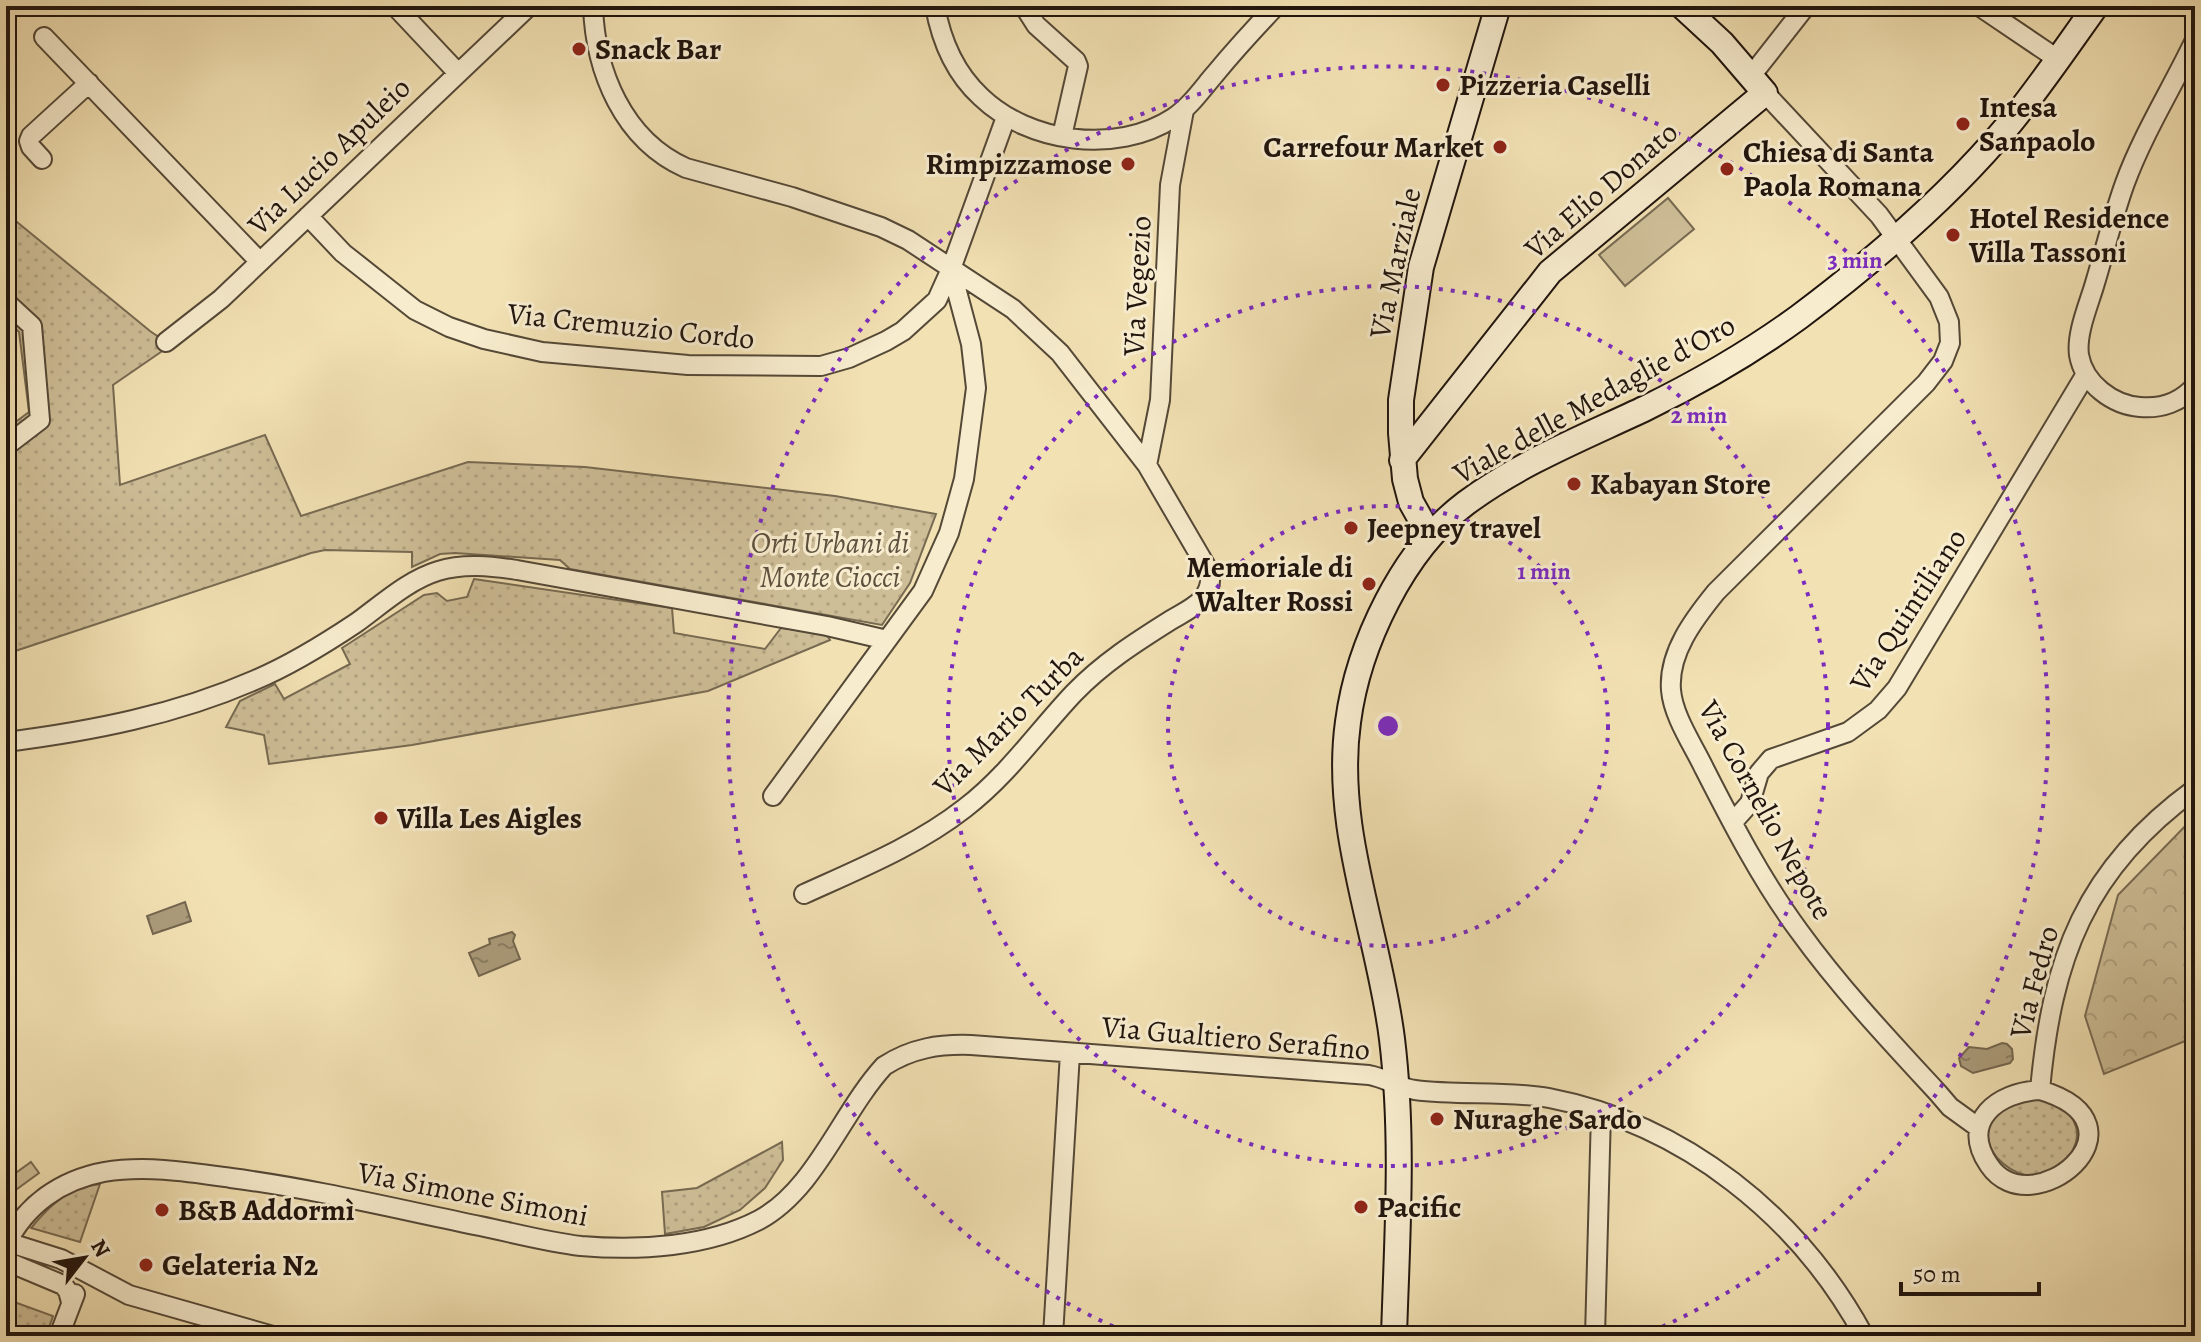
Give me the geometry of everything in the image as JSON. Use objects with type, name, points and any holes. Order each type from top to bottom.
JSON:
[{"type":"main road","name":"Via Marziale","points":[[1430,536],[1411,502],[1402,460],[1401,400],[1421,267],[1498,6]]},
{"type":"main road","points":[[1682,6],[1710,31],[1758,84]]},
{"type":"main road","name":"Viale delle Medaglie d'Oro","points":[[1394,1336],[1399,1173],[1395,1084],[1388,1013],[1346,813],[1344,760],[1352,696],[1373,633],[1401,580],[1430,536],[1466,504],[1504,478],[1559,448],[1680,390],[1737,358],[1800,316],[1897,238],[1996,139],[2059,60],[2096,6]]},
{"type":"main road","name":"Via Elio Donato","points":[[1402,460],[1550,272],[1758,84]]},
{"type":"street","points":[[395,6],[457,72]]},
{"type":"street","name":"Via Lucio Apuleio","points":[[166,342],[221,299],[529,6]]},
{"type":"street","points":[[593,6],[597,47],[615,101],[639,133],[676,164],[854,216],[908,240],[1013,309],[1045,337],[1147,465]]},
{"type":"street","points":[[935,6],[942,36],[960,71],[982,98],[1006,117],[1062,136],[1104,140],[1129,136],[1161,125],[1184,110],[1276,6]]},
{"type":"street","points":[[1024,6],[1036,25],[1075,57],[1062,136]]},
{"type":"street","points":[[1758,84],[1806,6]]},
{"type":"street","points":[[1979,6],[2059,60]]},
{"type":"street","points":[[44,37],[260,262]]},
{"type":"street","points":[[2195,40],[2125,183],[2079,346],[2080,360],[2086,374],[2110,398],[2151,408],[2176,401],[2195,386]]},
{"type":"street","points":[[42,159],[31,147],[31,136],[89,83]]},
{"type":"street","name":"Via Cornelio Nepote","points":[[1758,84],[1897,238],[1943,304],[1951,329],[1946,354],[1926,383],[1716,592],[1692,624],[1676,659],[1671,679],[1672,699],[1733,822],[1786,913],[1832,975],[1950,1107],[1979,1128]]},
{"type":"street","name":"Via Vegezio","points":[[1147,465],[1160,400],[1170,185],[1184,110]]},
{"type":"street","name":"Via Cremuzio Cordo","points":[[308,216],[343,253],[415,310],[449,327],[484,339],[542,352],[688,365],[821,366],[849,358],[903,331],[937,300],[1006,117]]},
{"type":"street","points":[[773,796],[913,606],[937,566],[958,502],[975,410],[975,368],[951,269]]},
{"type":"street","points":[[6,302],[32,326],[40,420],[6,446]]},
{"type":"street","name":"Via Quintiliano","points":[[1733,822],[1750,803],[1759,773],[1771,759],[1848,732],[1878,710],[1897,688],[2086,374]]},
{"type":"street","name":"Via Mario Turba","points":[[804,894],[880,859],[966,808],[1016,761],[1071,697],[1112,658],[1202,602],[1210,586],[1209,569],[1147,465]]},
{"type":"street","points":[[6,742],[73,734],[137,720],[251,682],[316,649],[421,578],[440,570],[459,567],[490,566],[517,570],[848,630],[887,640]]},
{"type":"street","name":"Via Fedro","points":[[2040,1090],[2054,992],[2071,936],[2081,916],[2108,873],[2134,842],[2159,817],[2195,789]]},
{"type":"street","name":"Via Simone Simoni","points":[[7,1244],[30,1211],[57,1189],[102,1173],[137,1169],[186,1172],[302,1188],[584,1246],[655,1245],[715,1238],[759,1219],[790,1198],[876,1076],[884,1066],[902,1055],[926,1047],[955,1045],[1070,1053]]},
{"type":"street","points":[[1053,1336],[1070,1053]]},
{"type":"street","name":"Via Gualtiero Serafino","points":[[1070,1053],[1369,1075],[1413,1090],[1511,1093],[1547,1098],[1601,1113],[1665,1138],[1713,1165],[1742,1188],[1804,1249],[1832,1284],[1864,1336]]},
{"type":"street","points":[[2040,1090],[2075,1106],[2088,1125],[2087,1143],[2069,1172],[2035,1184],[2007,1181],[1988,1164],[1978,1142],[1979,1128],[1995,1103],[2017,1093],[2040,1090]]},
{"type":"street","points":[[1595,1336],[1601,1113]]},
{"type":"street","points":[[7,1244],[61,1259],[129,1295],[273,1336]]},
{"type":"street","points":[[6,1261],[63,1285],[71,1302]]},
{"type":"street","points":[[59,1336],[84,1272]]},
{"type":"green space","points":[[1668,198],[1694,229],[1625,286],[1599,255]]},
{"type":"green space","name":"Orti Urbani di Monte Ciocci","points":[[6,213],[150,331],[166,342],[174,343],[113,385],[120,485],[265,435],[301,516],[468,462],[585,467],[835,496],[936,514],[910,583],[882,625],[570,569],[560,560],[455,553],[440,554],[412,567],[412,552],[325,550],[6,654],[6,429],[29,412],[19,332],[6,320]]},
{"type":"green space","points":[[474,579],[672,608],[674,633],[765,649],[781,628],[826,633],[830,640],[708,691],[412,745],[269,764],[264,735],[226,727],[240,701],[275,684],[284,699],[350,664],[342,648],[424,595],[437,593],[447,601],[467,597]]},
{"type":"green space","points":[[2195,816],[2195,1037],[2104,1074],[2085,1016],[2118,895]]},
{"type":"green space","points":[[2034,1097],[2065,1109],[2073,1120],[2077,1135],[2069,1157],[2054,1172],[2036,1176],[2019,1173],[2004,1164],[1992,1151],[1987,1135],[1990,1120],[2004,1107]]},
{"type":"green space","points":[[782,1142],[783,1160],[765,1188],[740,1210],[704,1227],[665,1234],[662,1192],[697,1188]]},
{"type":"green space","points":[[31,1162],[39,1173],[6,1197],[6,1180]]},
{"type":"green space","points":[[100,1184],[80,1242],[31,1228],[61,1198]]},
{"type":"green space","points":[[6,1299],[53,1316],[46,1336],[6,1336]]},
{"type":"water","points":[[185,902],[191,921],[153,934],[147,916]]},
{"type":"water","points":[[512,932],[520,959],[479,976],[469,953],[490,944],[489,939]]},
{"type":"water","points":[[2002,1043],[2012,1049],[2013,1059],[2010,1063],[1973,1073],[1961,1066],[1959,1058],[1969,1047],[1987,1049]]},
{"type":"place","name":"Snack Bar","points":[[579,49]]},
{"type":"place","name":"Pizzeria Caselli","points":[[1443,85]]},
{"type":"place","name":"Intesa Sanpaolo","points":[[1963,124]]},
{"type":"place","name":"Carrefour Market","points":[[1500,147]]},
{"type":"place","name":"Rimpizzamose","points":[[1128,164]]},
{"type":"place","name":"Chiesa di Santa Paola Romana","points":[[1727,169]]},
{"type":"place","name":"Hotel Residence Villa Tassoni","points":[[1953,235]]},
{"type":"place","name":"Kabayan Store","points":[[1574,484]]},
{"type":"place","name":"Jeepney travel","points":[[1351,528]]},
{"type":"place","name":"Memoriale di Walter Rossi","points":[[1369,584]]},
{"type":"place","name":"Villa Les Aigles","points":[[381,818]]},
{"type":"place","name":"Nuraghe Sardo","points":[[1437,1119]]},
{"type":"place","name":"Pacific","points":[[1361,1207]]},
{"type":"place","name":"B&B Addormì","points":[[162,1210]]},
{"type":"place","name":"Gelateria N2","points":[[146,1265]]}]
